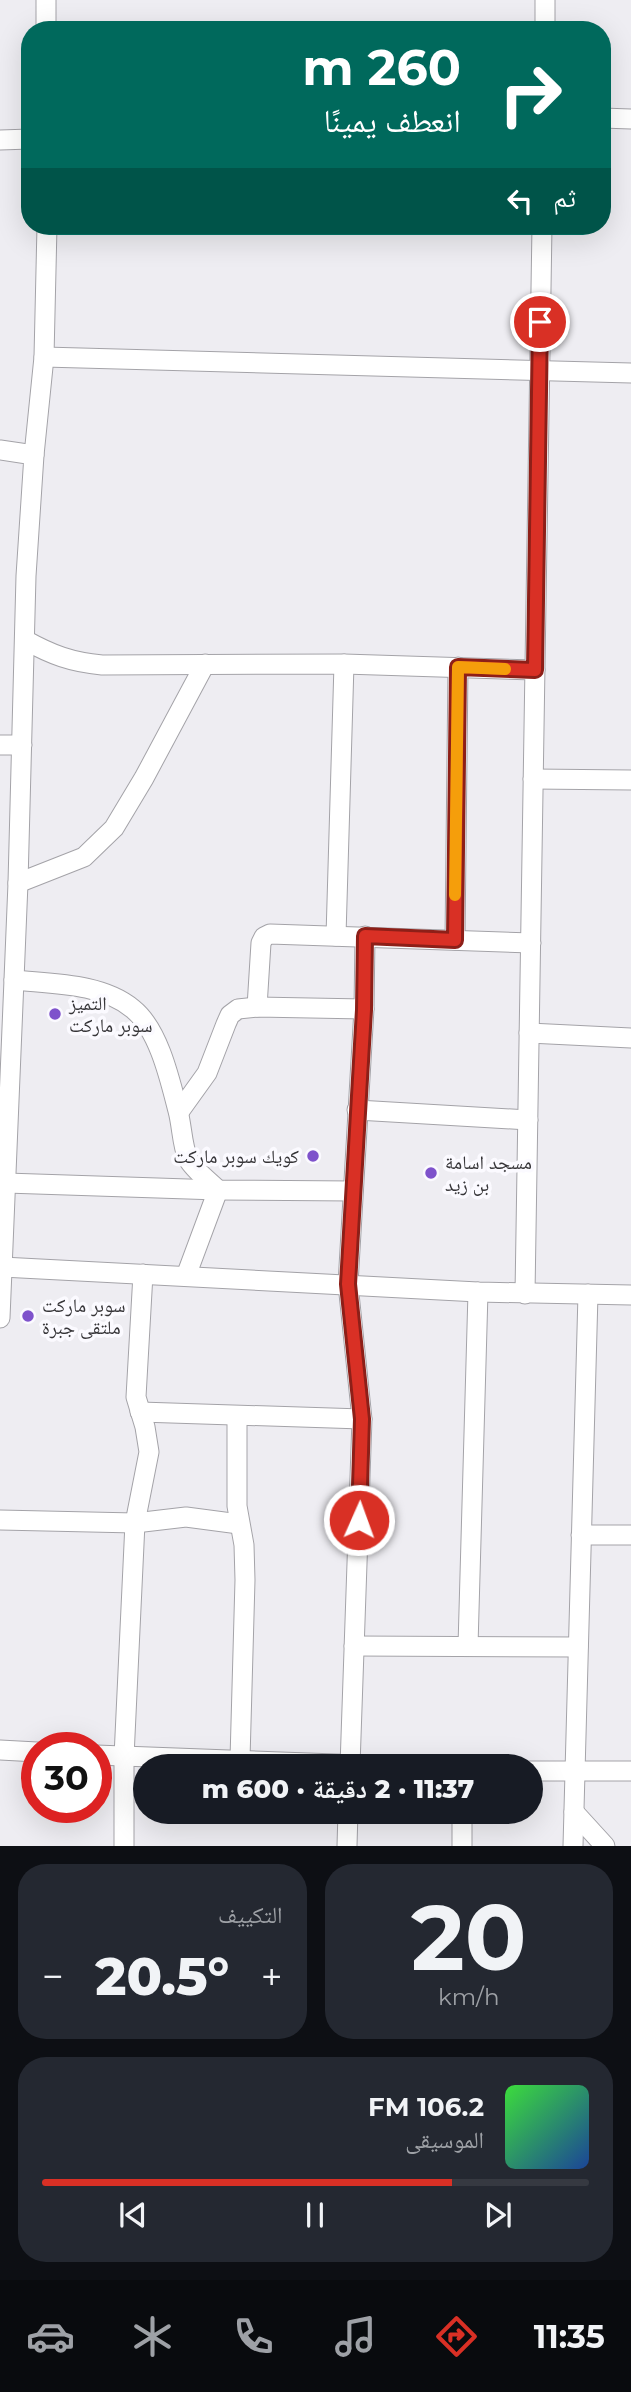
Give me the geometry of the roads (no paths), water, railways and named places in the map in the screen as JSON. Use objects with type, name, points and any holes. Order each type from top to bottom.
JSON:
[{"type":"street","points":[[46,0],[46,21]]},
{"type":"street","points":[[545,0],[545,21]]},
{"type":"street","points":[[611,118],[631,119]]},
{"type":"street","points":[[0,140],[21,139]]},
{"type":"street","points":[[0,1318],[6,1183],[6,1037],[14,980],[24,640],[34,455],[44,357],[47,235]]},
{"type":"street","points":[[525,1294],[542,235]]},
{"type":"street","points":[[44,357],[631,373]]},
{"type":"street","points":[[0,450],[34,455]]},
{"type":"street","points":[[24,640],[55,657],[102,665],[344,664],[535,670]]},
{"type":"street","points":[[18,883],[84,857],[114,828],[205,664]]},
{"type":"street","points":[[336,936],[344,664]]},
{"type":"street","points":[[455,940],[458,667]]},
{"type":"street","points":[[0,744],[22,745]]},
{"type":"street","points":[[533,779],[631,780]]},
{"type":"street","points":[[257,1007],[261,943],[264,937],[270,934],[531,943]]},
{"type":"street","points":[[350,1754],[362,1419],[348,1284],[364,1010],[365,936]]},
{"type":"street","points":[[14,980],[96,992],[117,999],[134,1009],[149,1026],[163,1059],[188,1159],[218,1190]]},
{"type":"street","points":[[178,1112],[207,1073],[230,1015],[238,1009],[257,1007],[364,1010]]},
{"type":"street","points":[[529,1033],[631,1038]]},
{"type":"street","points":[[357,1110],[528,1120]]},
{"type":"street","points":[[6,1183],[218,1190],[353,1191]]},
{"type":"street","points":[[186,1276],[218,1190]]},
{"type":"street","points":[[2,1267],[478,1292],[631,1295]]},
{"type":"street","points":[[124,1846],[124,1757],[135,1523],[149,1452],[136,1397],[143,1274]]},
{"type":"street","points":[[468,1646],[478,1292]]},
{"type":"street","points":[[573,1846],[588,1294]]},
{"type":"street","points":[[140,1412],[362,1419]]},
{"type":"street","points":[[237,1416],[239,1524],[244,1545],[245,1580],[240,1754]]},
{"type":"street","points":[[0,1520],[135,1523],[186,1517],[239,1524]]},
{"type":"street","points":[[581,1535],[631,1535]]},
{"type":"street","points":[[354,1646],[578,1647]]},
{"type":"street","points":[[0,1750],[21,1751]]},
{"type":"street","points":[[112,1756],[133,1757]]},
{"type":"street","points":[[543,1771],[631,1772]]},
{"type":"street","points":[[574,1812],[605,1846]]},
{"type":"street","points":[[347,1846],[348,1824]]},
{"type":"street","points":[[462,1824],[462,1846]]},
{"type":"place","name":"التميز سوبر ماركت","points":[[55,1014]]},
{"type":"place","name":"كويك سوبر ماركت","points":[[313,1156]]},
{"type":"place","name":"مسجد اسامة بن زيد","points":[[431,1173]]},
{"type":"place","name":"سوبر ماركت ملتقى جبرة","points":[[28,1316]]}]
